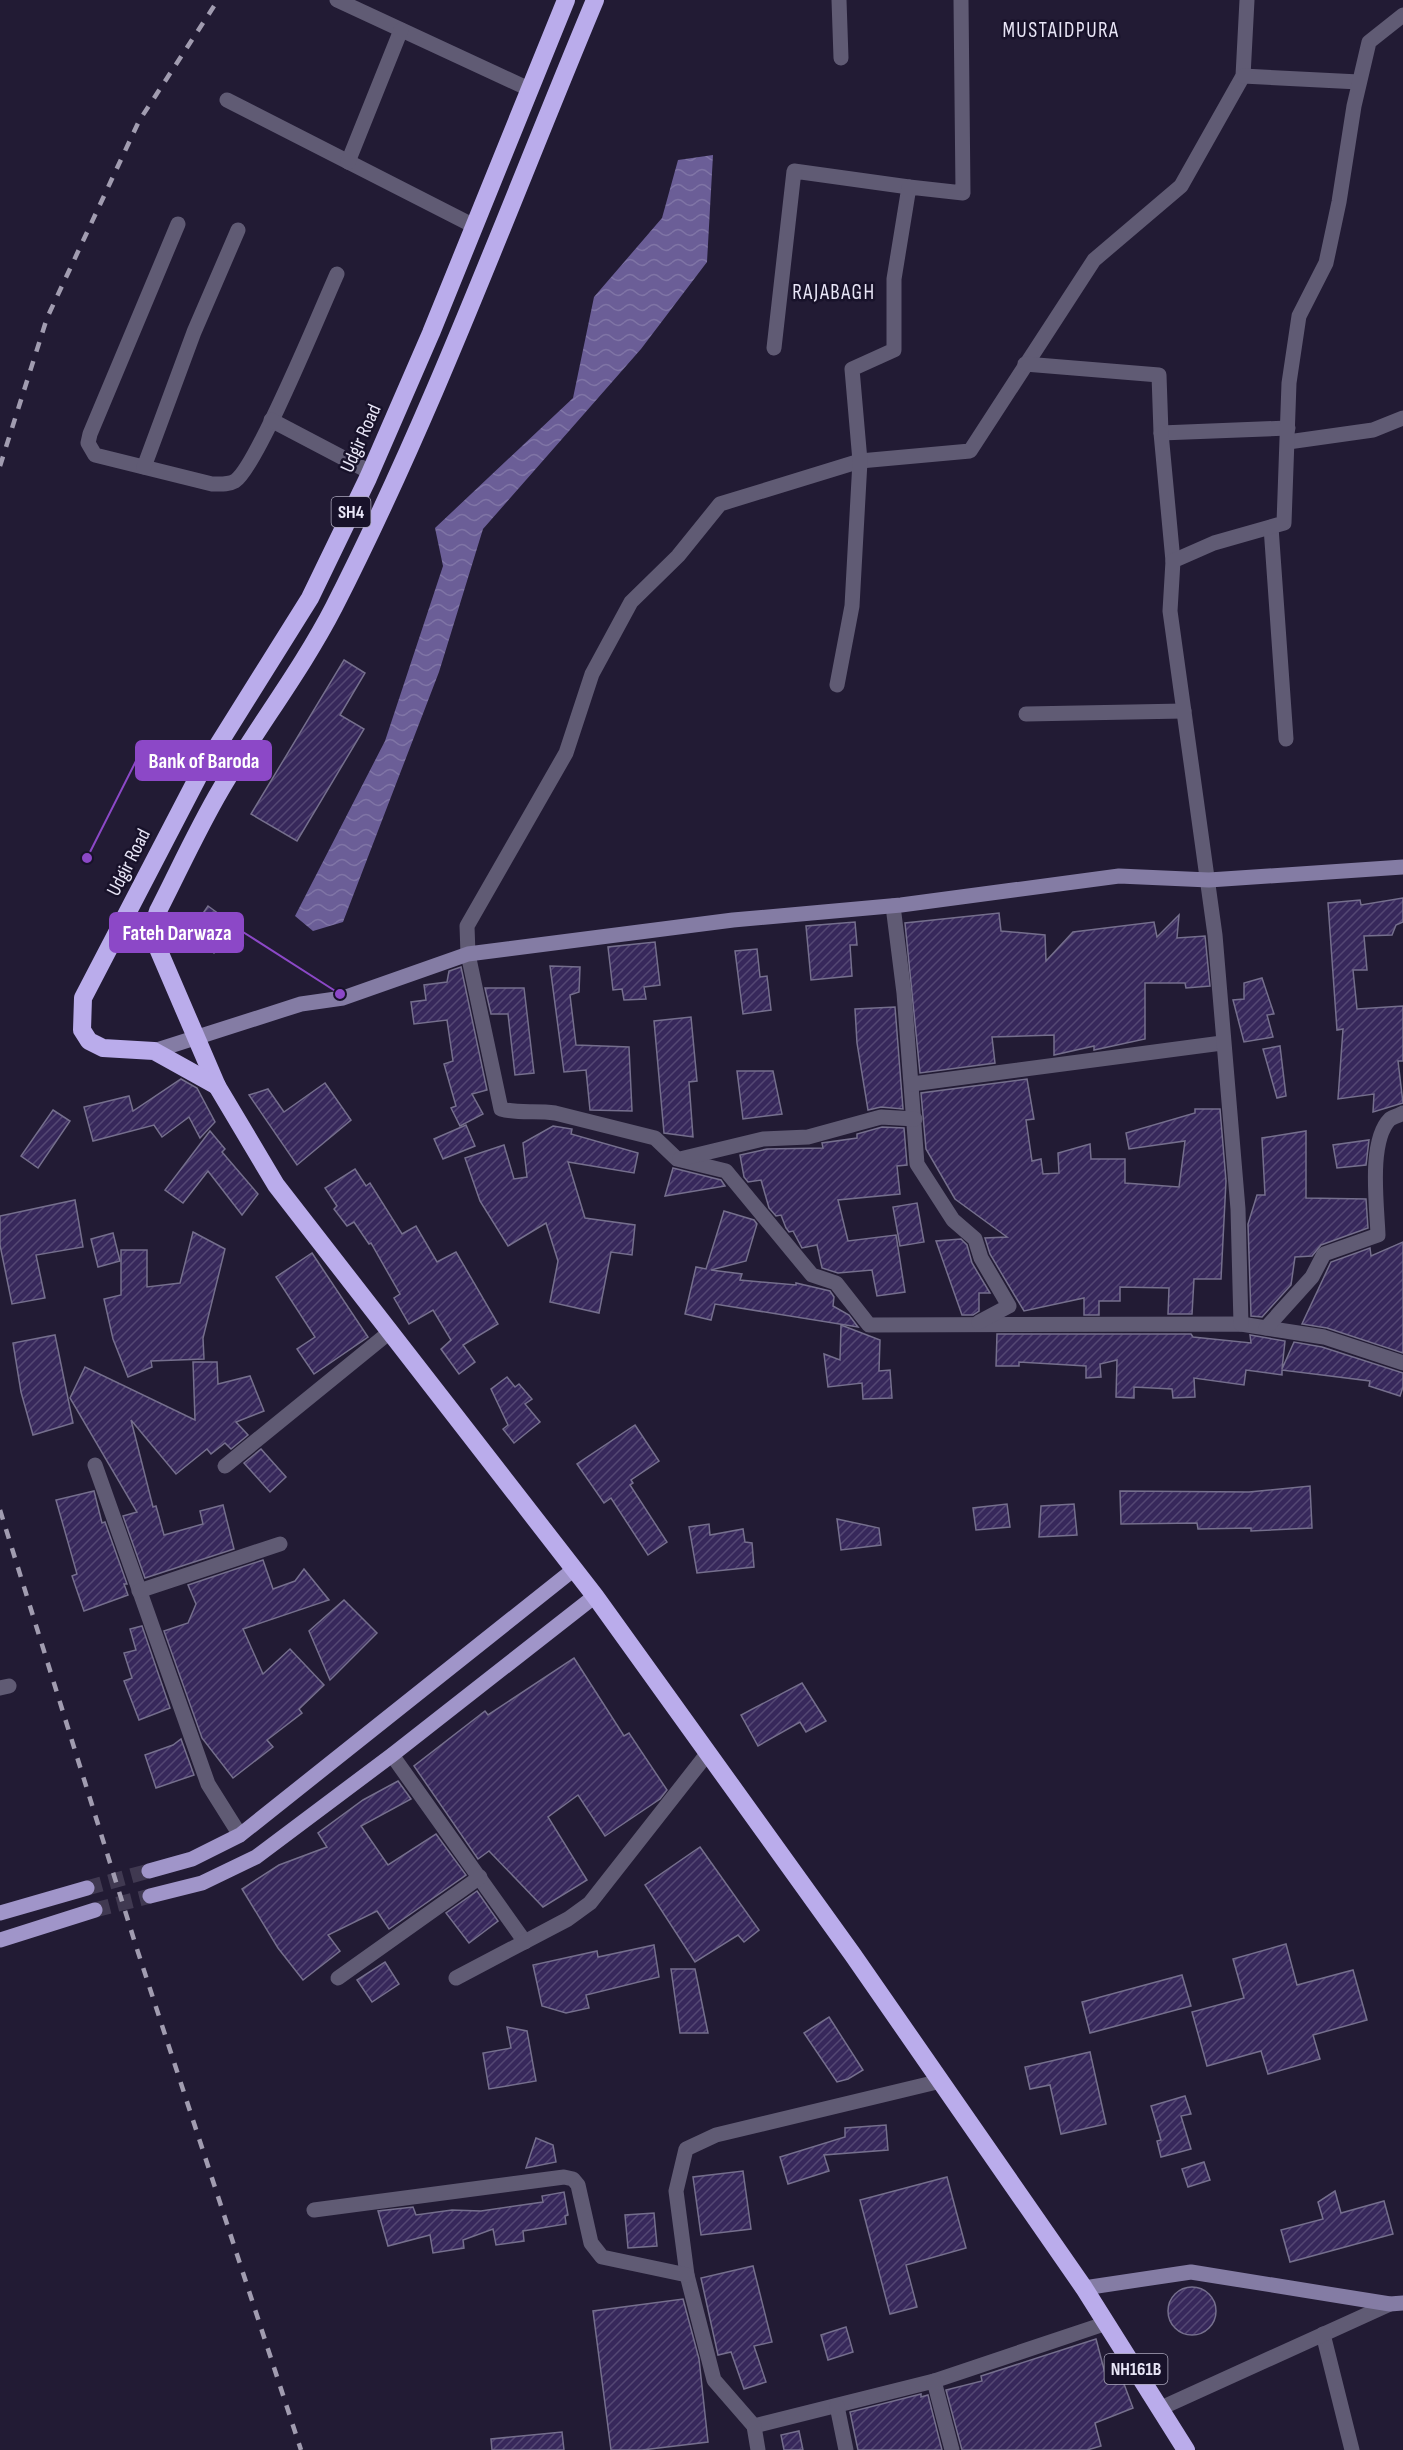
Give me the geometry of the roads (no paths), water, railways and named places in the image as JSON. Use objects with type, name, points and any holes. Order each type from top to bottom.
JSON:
[{"type":"highway","name":"Udgir Road","points":[[154,1051],[103,1048],[88,1041],[82,1030],[83,998],[198,777],[310,598],[370,472],[566,0]]},
{"type":"highway","name":"SH4","points":[[198,1038],[176,995],[156,944],[153,926],[158,911],[221,788],[286,689],[333,609],[381,509],[454,344],[595,0]]},
{"type":"highway","points":[[198,1038],[217,1086],[276,1185],[595,1596],[941,2081],[1084,2288]]},
{"type":"highway","points":[[154,1051],[217,1086]]},
{"type":"highway","name":"NH161B","points":[[1084,2288],[1186,2450]]},
{"type":"main road","points":[[154,1051],[301,1004],[343,998],[468,954],[733,920],[893,906],[1119,876],[1209,879],[1403,867]]},
{"type":"main road","points":[[148,1871],[192,1858],[240,1835],[573,1570]]},
{"type":"main road","points":[[150,1896],[202,1883],[256,1857],[392,1755],[595,1596]]},
{"type":"main road","points":[[0,1913],[87,1888]]},
{"type":"main road","points":[[0,1940],[95,1910]]},
{"type":"main road","points":[[1084,2288],[1191,2272],[1396,2303]]},
{"type":"street","points":[[337,0],[529,89]]},
{"type":"street","points":[[839,0],[841,58]]},
{"type":"street","points":[[774,348],[794,171],[963,193],[962,0]]},
{"type":"street","points":[[1247,0],[1243,76],[1181,186],[1094,260],[969,451],[860,461],[720,504],[678,556],[631,602],[592,674],[566,753],[467,926],[468,954],[501,1109],[516,1113],[541,1110],[655,1138],[677,1159],[726,1171],[812,1275],[836,1283],[869,1325],[1241,1324],[1324,1337],[1403,1362]]},
{"type":"street","points":[[1173,561],[1214,543],[1284,523],[1289,383],[1299,316],[1326,263],[1359,82],[1369,42],[1403,15]]},
{"type":"street","points":[[348,162],[401,30]]},
{"type":"street","points":[[1243,76],[1359,82]]},
{"type":"street","points":[[227,99],[474,226]]},
{"type":"street","points":[[837,685],[852,606],[860,461],[852,369],[894,350],[894,279],[909,187]]},
{"type":"street","points":[[178,224],[88,442],[95,455],[212,484],[235,480],[246,469],[271,420],[337,274]]},
{"type":"street","points":[[144,467],[194,332],[238,230]]},
{"type":"street","points":[[1025,364],[1159,375],[1161,433],[1173,561],[1170,611],[1209,879],[1238,1209],[1241,1324]]},
{"type":"street","points":[[1161,433],[1288,435],[1373,430],[1403,418]]},
{"type":"street","points":[[271,420],[370,472]]},
{"type":"street","points":[[1271,527],[1286,739]]},
{"type":"street","points":[[1026,714],[1184,711]]},
{"type":"street","points":[[893,906],[912,1084],[917,1164],[953,1220],[975,1239],[981,1258],[1009,1306],[977,1323]]},
{"type":"street","points":[[912,1084],[1222,1043]]},
{"type":"street","points":[[1266,1328],[1312,1277],[1324,1254],[1378,1235],[1375,1176],[1379,1141],[1390,1119],[1403,1113]]},
{"type":"street","points":[[677,1159],[763,1139],[808,1137],[880,1117],[915,1119]]},
{"type":"street","points":[[225,1466],[391,1331]]},
{"type":"street","points":[[95,1465],[207,1784],[240,1835]]},
{"type":"street","points":[[139,1591],[280,1544]]},
{"type":"street","points":[[456,1978],[568,1919],[590,1903],[707,1754]]},
{"type":"street","points":[[392,1755],[525,1942]]},
{"type":"street","points":[[338,1978],[480,1877]]},
{"type":"street","points":[[758,2450],[754,2426],[714,2380],[687,2275],[676,2191],[686,2148],[716,2135],[941,2081]]},
{"type":"street","points":[[314,2210],[564,2177],[573,2180],[578,2185],[591,2242],[602,2257],[687,2275]]},
{"type":"street","points":[[1161,2408],[1396,2303]]},
{"type":"street","points":[[754,2426],[934,2381],[1107,2323]]},
{"type":"street","points":[[1323,2334],[1352,2450]]},
{"type":"street","points":[[934,2381],[952,2450]]},
{"type":"street","points":[[837,2406],[846,2450]]},
{"type":"water","points":[[713,155],[707,262],[641,349],[483,529],[439,672],[343,922],[313,931],[295,916],[385,741],[443,566],[435,528],[573,398],[594,297],[662,218],[678,160]]},
{"type":"tunnel","points":[[87,1888],[149,1871]]},
{"type":"tunnel","points":[[95,1910],[150,1896]]},
{"type":"railway","points":[[0,466],[47,318],[139,121],[218,0]]},
{"type":"railway","points":[[0,1510],[136,1946],[301,2450]]},
{"type":"place","name":"Bank of Baroda","points":[[87,858]]},
{"type":"place","name":"Fateh Darwaza","points":[[340,994]]},
{"type":"district","name":"MUSTAIDPURA","points":[[1061,30]]},
{"type":"district","name":"RAJABAGH","points":[[834,292]]}]
